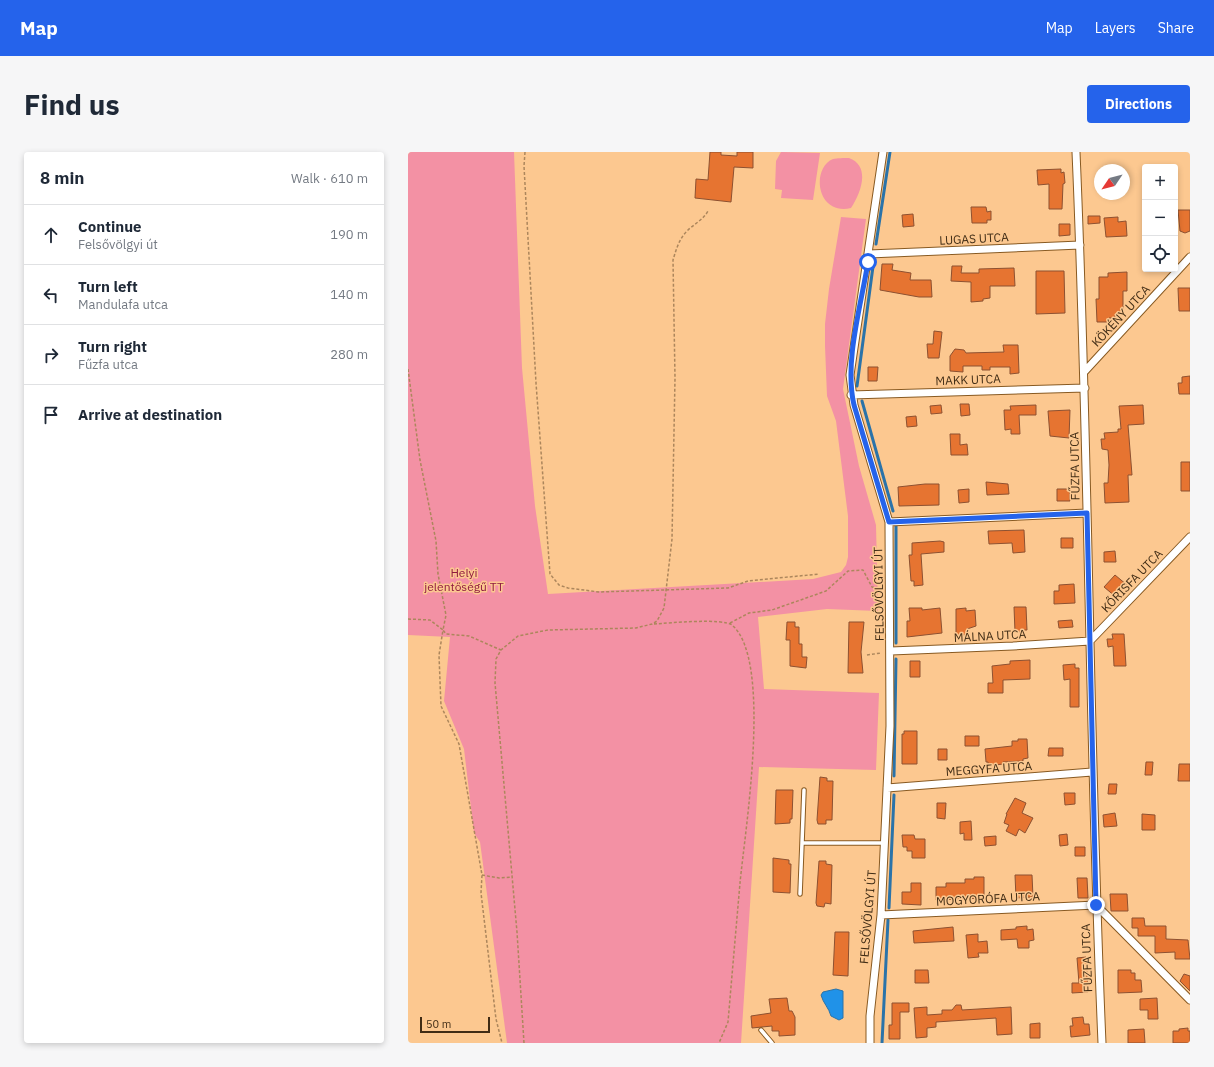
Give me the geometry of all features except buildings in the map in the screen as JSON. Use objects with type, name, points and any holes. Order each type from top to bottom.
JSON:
[{"type":"street","name":"FELSŐVÖLGYI ÚT","points":[[870,1043],[870,1016],[881,915],[885,843],[891,652],[889,522],[852,395],[850,375],[883,152]]},
{"type":"street","name":"FŰZFA UTCA","points":[[1076,152],[1085,371],[1092,772],[1102,1043]]},
{"type":"street","name":"LUGAS UTCA","points":[[869,254],[1080,245]]},
{"type":"street","name":"KÖKÉNY UTCA","points":[[1085,371],[1190,257]]},
{"type":"street","name":"MAKK UTCA","points":[[852,395],[1085,388]]},
{"type":"street","points":[[889,522],[1087,513]]},
{"type":"street","name":"KŐRISFA UTCA","points":[[1090,641],[1190,537]]},
{"type":"street","name":"MÁLNA UTCA","points":[[891,652],[1090,641]]},
{"type":"street","name":"MEGGYFA UTCA","points":[[887,788],[1092,772]]},
{"type":"street","points":[[1096,905],[1190,1000]]},
{"type":"street","name":"MOGYORÓFA UTCA","points":[[881,915],[1096,905]]},
{"type":"lane","points":[[800,894],[804,790]]},
{"type":"lane","points":[[802,843],[885,843]]},
{"type":"lane","points":[[761,1030],[772,1043]]},
{"type":"path","points":[[526,152],[524,166],[536,383],[550,574],[559,585],[568,588],[599,592],[667,591],[682,588],[728,588],[748,581],[819,574]]},
{"type":"path","points":[[652,624],[657,621],[664,608],[672,539],[675,378],[673,260],[679,243],[686,231],[700,220],[708,211]]},
{"type":"path","points":[[408,369],[420,460],[436,541],[438,574],[446,615],[438,655],[441,706],[459,744],[482,875],[482,901],[496,1019],[502,1043]]},
{"type":"path","points":[[524,1043],[512,876],[495,683],[496,659],[501,650],[518,636],[548,630],[636,628],[652,624],[718,621],[730,623],[749,614],[772,610],[826,591],[848,571],[863,570],[872,587],[889,589]]},
{"type":"path","points":[[408,619],[430,620],[446,634],[469,636],[501,650]]},
{"type":"path","points":[[719,1043],[728,1022],[753,756],[753,699],[751,673],[743,640],[730,623]]},
{"type":"path","points":[[867,655],[891,652]]},
{"type":"path","points":[[482,875],[499,878],[512,876]]},
{"type":"green space","name":"Helyi jelentőségű TT","points":[[408,152],[514,152],[522,368],[535,506],[548,594],[813,579],[841,572],[846,565],[848,557],[848,516],[836,421],[827,396],[825,324],[829,289],[841,217],[866,219],[843,389],[859,466],[876,525],[878,611],[827,609],[758,617],[764,689],[879,693],[876,770],[759,767],[741,1043],[507,1043],[480,842],[474,833],[464,749],[444,701],[450,637],[408,635]]},
{"type":"green space","points":[[781,152],[820,153],[813,200],[781,198],[782,190],[775,189],[776,161]]},
{"type":"green space","points":[[849,158],[856,162],[860,167],[862,173],[861,188],[851,208],[839,209],[830,205],[824,198],[820,181],[826,164],[833,159]]},
{"type":"water","points":[[836,989],[843,991],[843,1018],[839,1020],[831,1016],[821,995],[823,992]]},
{"type":"waterway","points":[[876,244],[890,152]]},
{"type":"waterway","points":[[857,386],[874,259]]},
{"type":"waterway","points":[[862,401],[893,511]]},
{"type":"waterway","points":[[896,526],[896,643]]},
{"type":"waterway","points":[[894,776],[896,659]]},
{"type":"waterway","points":[[889,908],[894,795]]},
{"type":"waterway","points":[[882,1043],[888,920]]},
{"type":"route","points":[[868,262],[851,362],[850,387],[889,522],[1087,513],[1096,905]]}]
